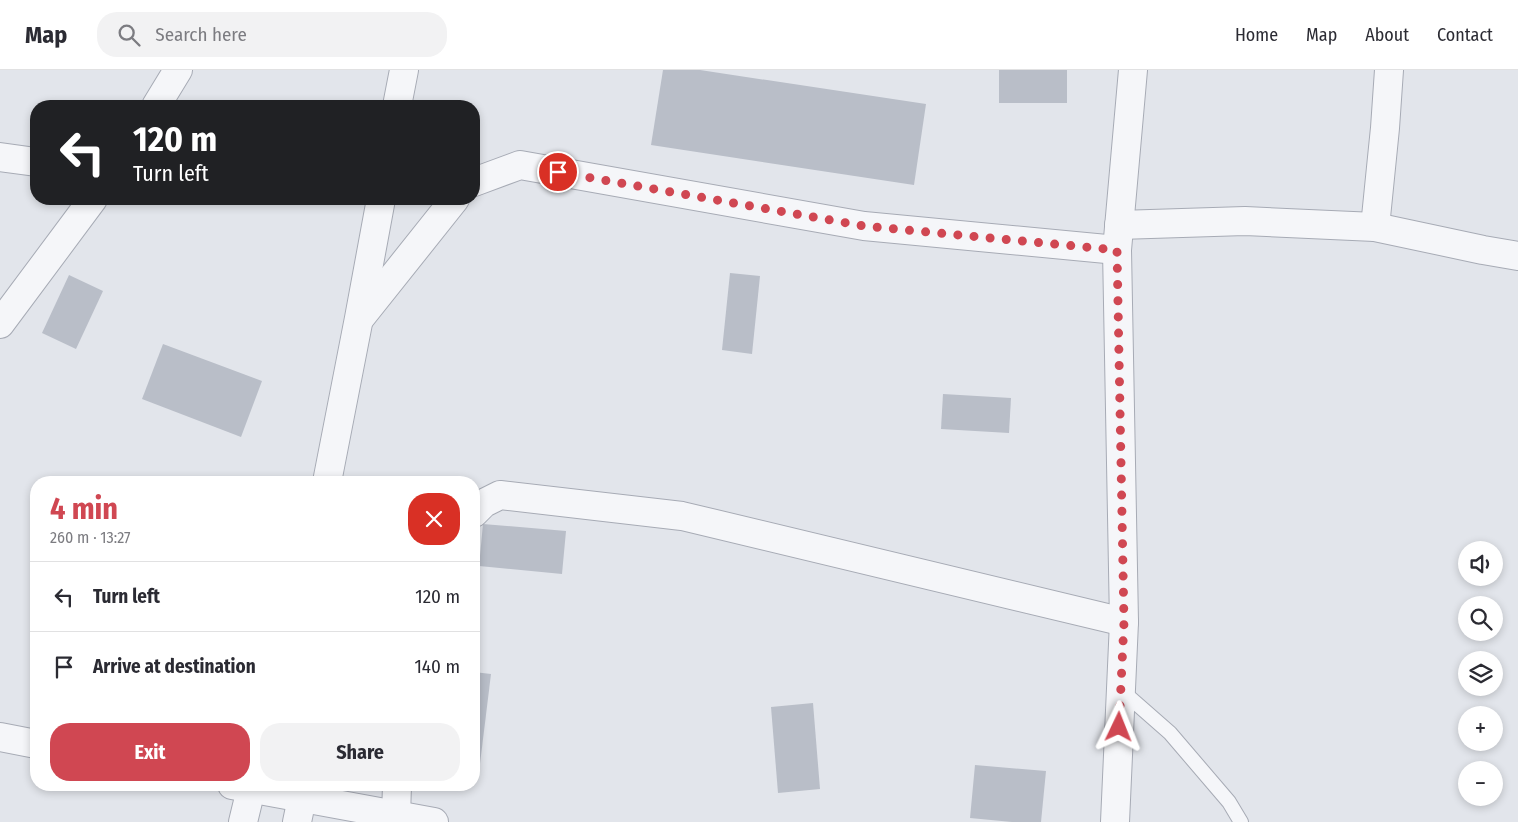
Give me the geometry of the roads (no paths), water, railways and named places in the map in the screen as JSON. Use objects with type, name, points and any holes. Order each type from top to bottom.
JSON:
[{"type":"street","points":[[160,100],[178,70]]},
{"type":"street","points":[[398,100],[404,70]]},
{"type":"street","points":[[1115,822],[1124,622],[1118,237],[1133,70]]},
{"type":"street","points":[[1375,226],[1389,70]]},
{"type":"street","points":[[0,158],[30,161]]},
{"type":"street","points":[[480,180],[520,165],[864,226],[1118,237],[1245,221],[1375,226],[1518,256]]},
{"type":"street","points":[[0,324],[89,205]]},
{"type":"street","points":[[328,476],[380,205]]},
{"type":"street","points":[[359,318],[450,205]]},
{"type":"street","points":[[480,507],[500,495],[682,516],[1124,622]]},
{"type":"street","points":[[0,737],[30,743]]},
{"type":"street","points":[[243,822],[246,791]]},
{"type":"street","points":[[272,791],[434,822]]},
{"type":"street","points":[[396,816],[397,791]]},
{"type":"lane","points":[[1121,689],[1170,733],[1229,802],[1241,822]]}]
